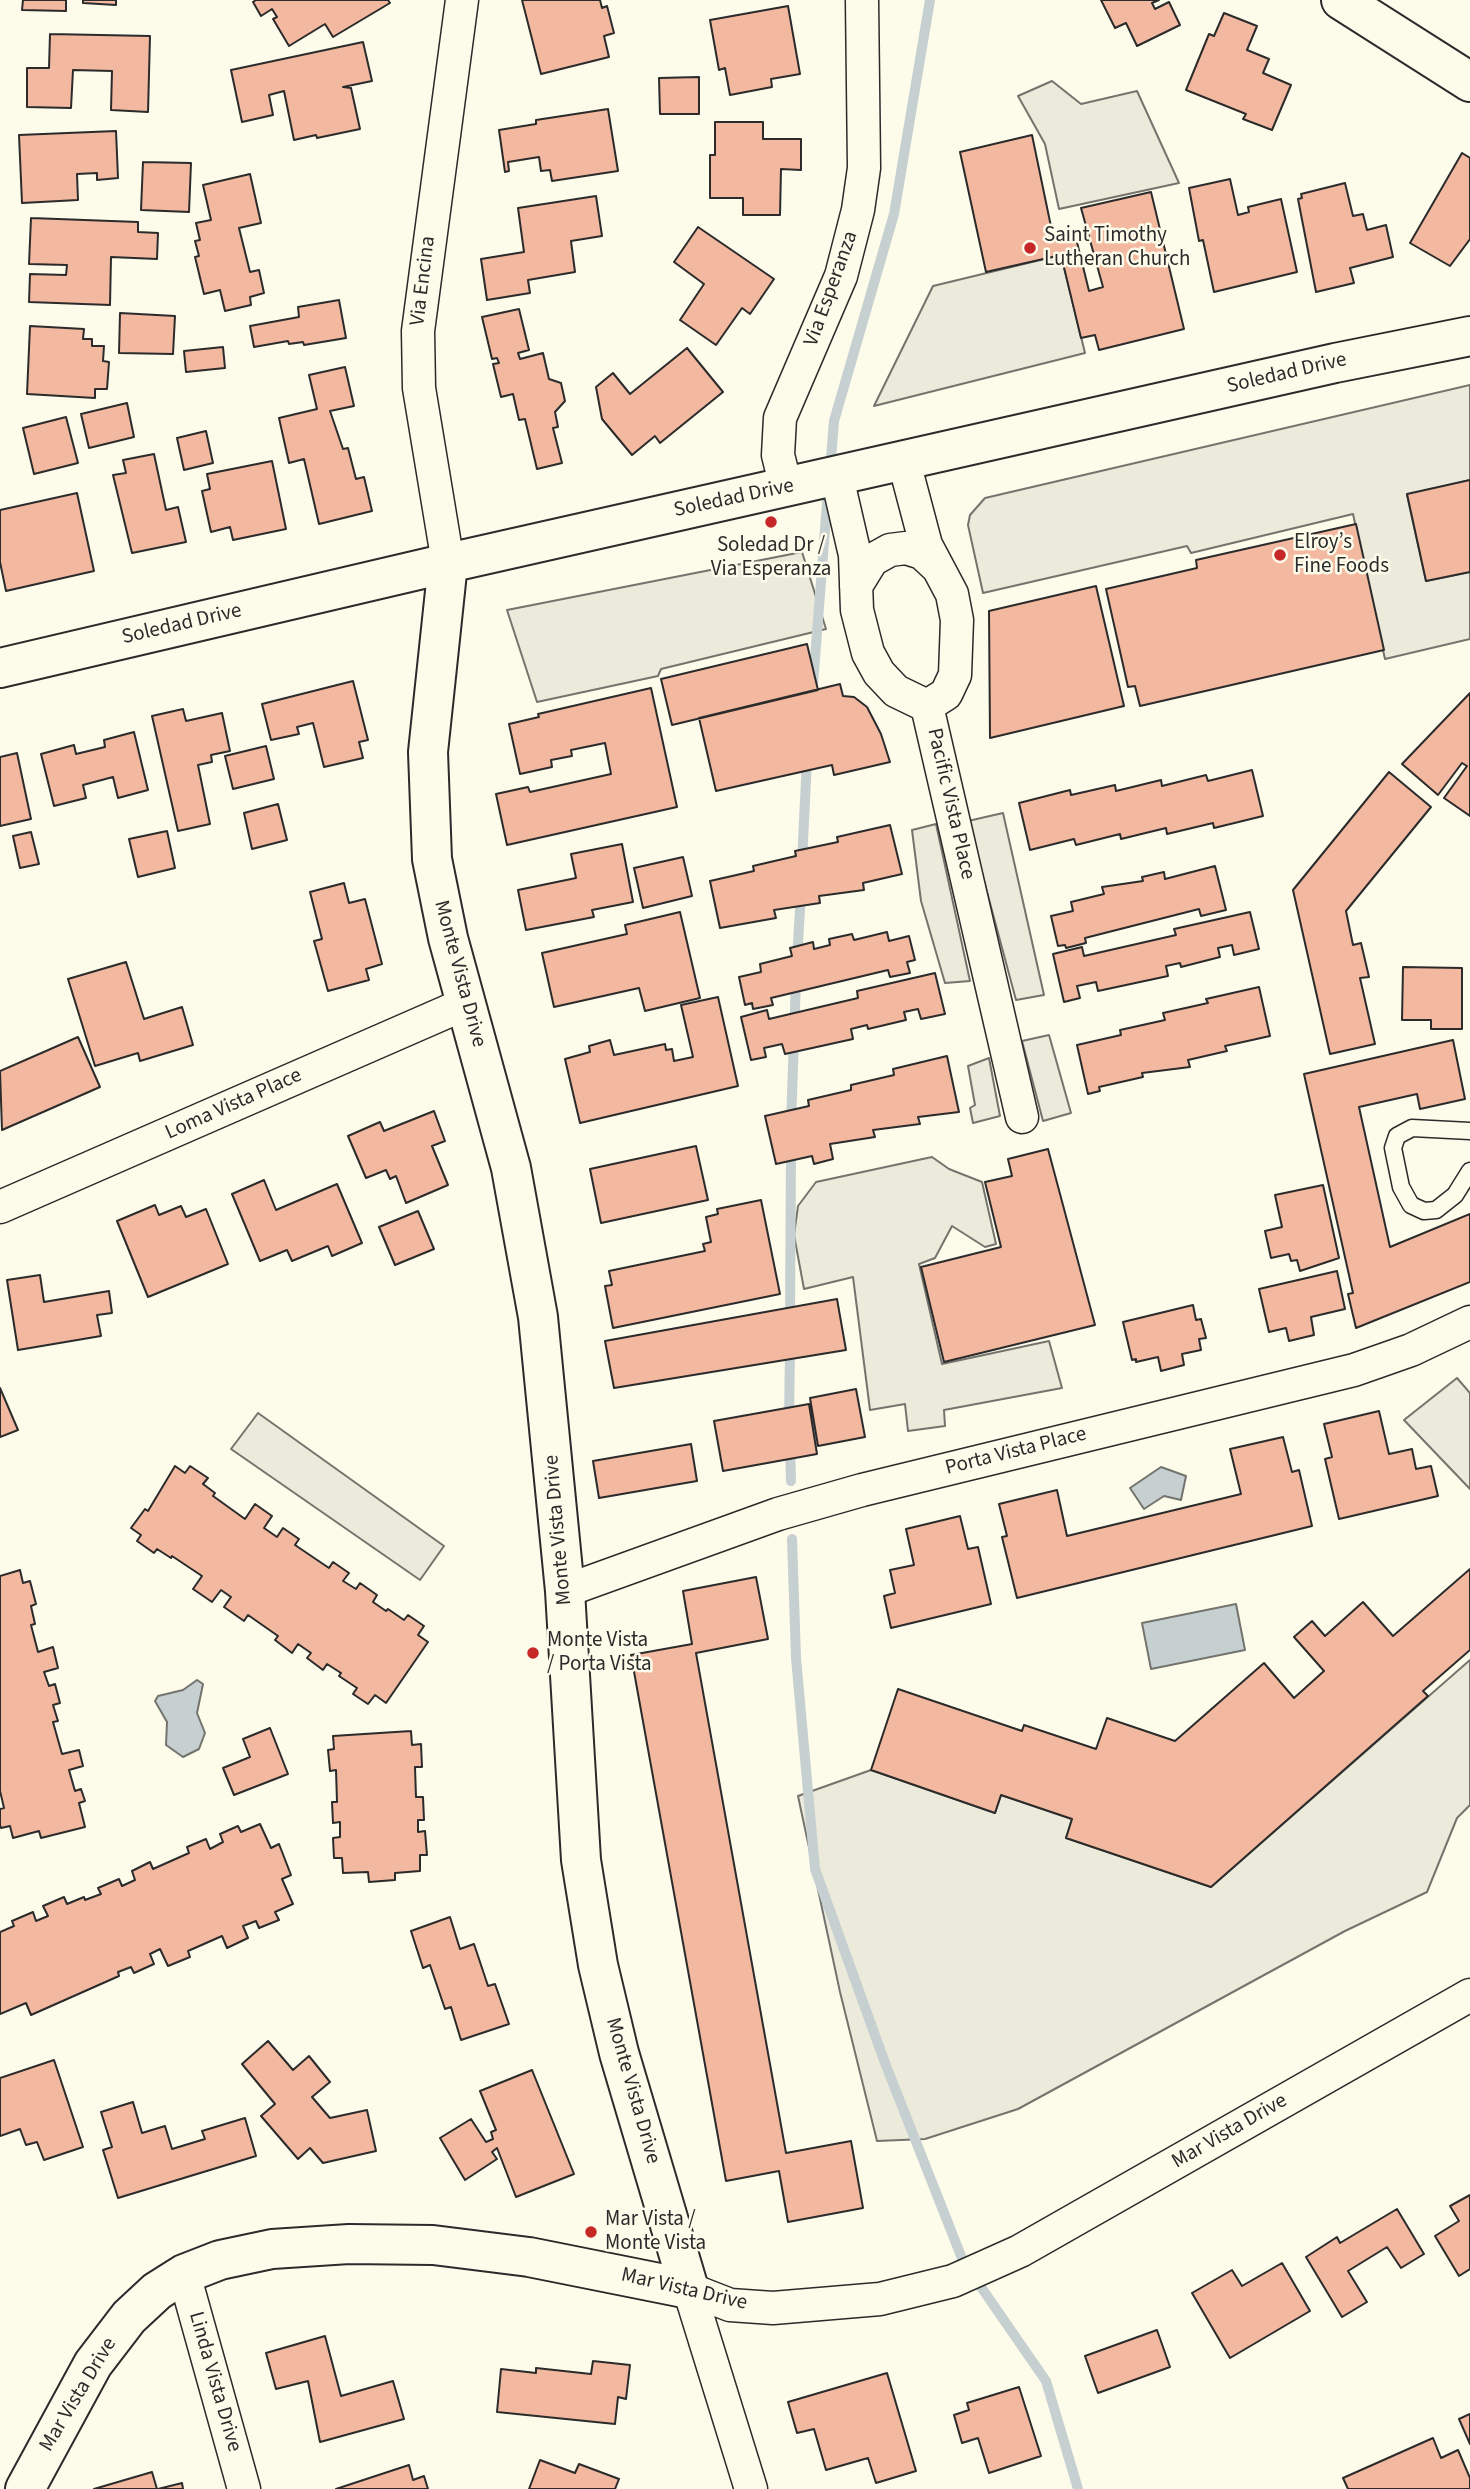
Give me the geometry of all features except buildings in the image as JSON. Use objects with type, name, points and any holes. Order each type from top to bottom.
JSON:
[{"type":"street","name":"Via Encina","points":[[448,563],[419,388],[418,331],[462,0]]},
{"type":"street","name":"Via Esperanza","points":[[786,487],[778,455],[780,418],[841,276],[858,209],[864,168],[862,0]]},
{"type":"street","points":[[1341,0],[1470,82]]},
{"type":"street","name":"Soledad Drive","points":[[0,668],[448,563],[1335,363],[1470,336]]},
{"type":"street","points":[[904,462],[919,522],[952,594],[957,620],[955,675],[946,694],[927,706]]},
{"type":"street","name":"Pacific Vista Place","points":[[837,477],[855,555],[860,628],[880,673],[896,691],[927,706],[1022,1117]]},
{"type":"street","points":[[856,586],[872,560],[890,550],[906,548],[922,553],[937,566]]},
{"type":"street","name":"Monte Vista Drive","points":[[448,563],[430,715],[428,805],[437,890],[511,1168],[526,1237],[542,1352],[565,1591],[581,1860],[598,1965],[619,2053],[751,2489]]},
{"type":"street","name":"Loma Vista Place","points":[[0,1207],[467,1003]]},
{"type":"street","name":"Porta Vista Place","points":[[565,1591],[778,1514],[862,1490],[1354,1370],[1410,1350],[1470,1322]]},
{"type":"street","name":"Mar Vista Drive","points":[[24,2489],[93,2364],[129,2317],[157,2291],[184,2274],[220,2260],[272,2249],[349,2244],[433,2245],[529,2257],[690,2289],[730,2305],[773,2308],[880,2299],[953,2281],[1020,2251],[1470,1995]]},
{"type":"street","name":"Linda Vista Drive","points":[[184,2274],[244,2489]]},
{"type":"lane","points":[[1470,1132],[1412,1128],[1397,1136],[1393,1148],[1401,1186],[1411,1205],[1424,1211],[1436,1210],[1455,1195],[1470,1171]]},
{"type":"shaded area","points":[[1052,81],[1081,104],[1137,91],[1179,183],[1059,209],[1045,144],[1018,96]]},
{"type":"shaded area","points":[[1061,255],[1085,353],[874,406],[933,286]]},
{"type":"shaded area","points":[[1470,385],[1470,480],[1407,495],[1426,581],[1470,572],[1470,639],[1385,659],[1353,514],[1191,553],[1187,546],[983,593],[968,525],[970,515],[985,498]]},
{"type":"shaded area","points":[[802,552],[826,629],[661,669],[658,676],[537,702],[507,610]]},
{"type":"shaded area","points":[[1003,813],[1044,995],[1016,1000],[968,821]]},
{"type":"shaded area","points":[[936,824],[970,981],[945,983],[921,901],[912,830]]},
{"type":"shaded area","points":[[1049,1035],[1071,1113],[1043,1121],[1022,1041]]},
{"type":"shaded area","points":[[989,1058],[1000,1116],[973,1123],[970,1108],[975,1105],[968,1066]]},
{"type":"shaded area","points":[[932,1157],[949,1169],[982,1182],[996,1244],[985,1247],[952,1226],[935,1258],[919,1264],[942,1364],[1049,1341],[1062,1388],[944,1410],[945,1426],[908,1431],[905,1404],[870,1410],[853,1277],[804,1289],[794,1235],[798,1206],[816,1182]]},
{"type":"shaded area","points":[[1457,1378],[1470,1393],[1470,1489],[1404,1420]]},
{"type":"shaded area","points":[[258,1413],[444,1546],[420,1580],[231,1449]]},
{"type":"shaded area","points":[[1161,1467],[1186,1476],[1181,1500],[1164,1496],[1144,1509],[1130,1488]]},
{"type":"shaded area","points":[[1236,1604],[1245,1650],[1151,1669],[1142,1623]]},
{"type":"shaded area","points":[[1470,1660],[1470,1805],[1457,1818],[1427,1892],[1345,1931],[1018,2109],[925,2139],[877,2141],[840,1992],[798,1796],[871,1770],[995,1813],[1001,1795],[1072,1819],[1066,1838],[1211,1887]]},
{"type":"shaded area","points":[[197,1680],[203,1684],[197,1713],[205,1733],[199,1749],[183,1757],[166,1745],[167,1722],[155,1701],[158,1696],[183,1690]]},
{"type":"waterway","points":[[830,471],[834,421],[894,214],[930,0]]},
{"type":"waterway","points":[[813,684],[828,491]]},
{"type":"waterway","points":[[802,862],[807,759]]},
{"type":"waterway","points":[[797,960],[801,892]]},
{"type":"waterway","points":[[791,1124],[796,980]]},
{"type":"waterway","points":[[790,1320],[791,1147]]},
{"type":"waterway","points":[[789,1422],[790,1347]]},
{"type":"waterway","points":[[790,1445],[791,1481]]},
{"type":"waterway","points":[[792,1539],[796,1658],[815,1869],[885,2063],[963,2261],[1046,2381],[1078,2489]]},
{"type":"place","name":"Saint Timothy Lutheran Church","points":[[1030,248]]},
{"type":"place","name":"Soledad Dr / Via Esperanza","points":[[771,522]]},
{"type":"place","name":"Elroy’s Fine Foods","points":[[1280,555]]},
{"type":"place","name":"Monte Vista / Porta Vista","points":[[533,1653]]},
{"type":"place","name":"Mar Vista / Monte Vista","points":[[591,2232]]}]
